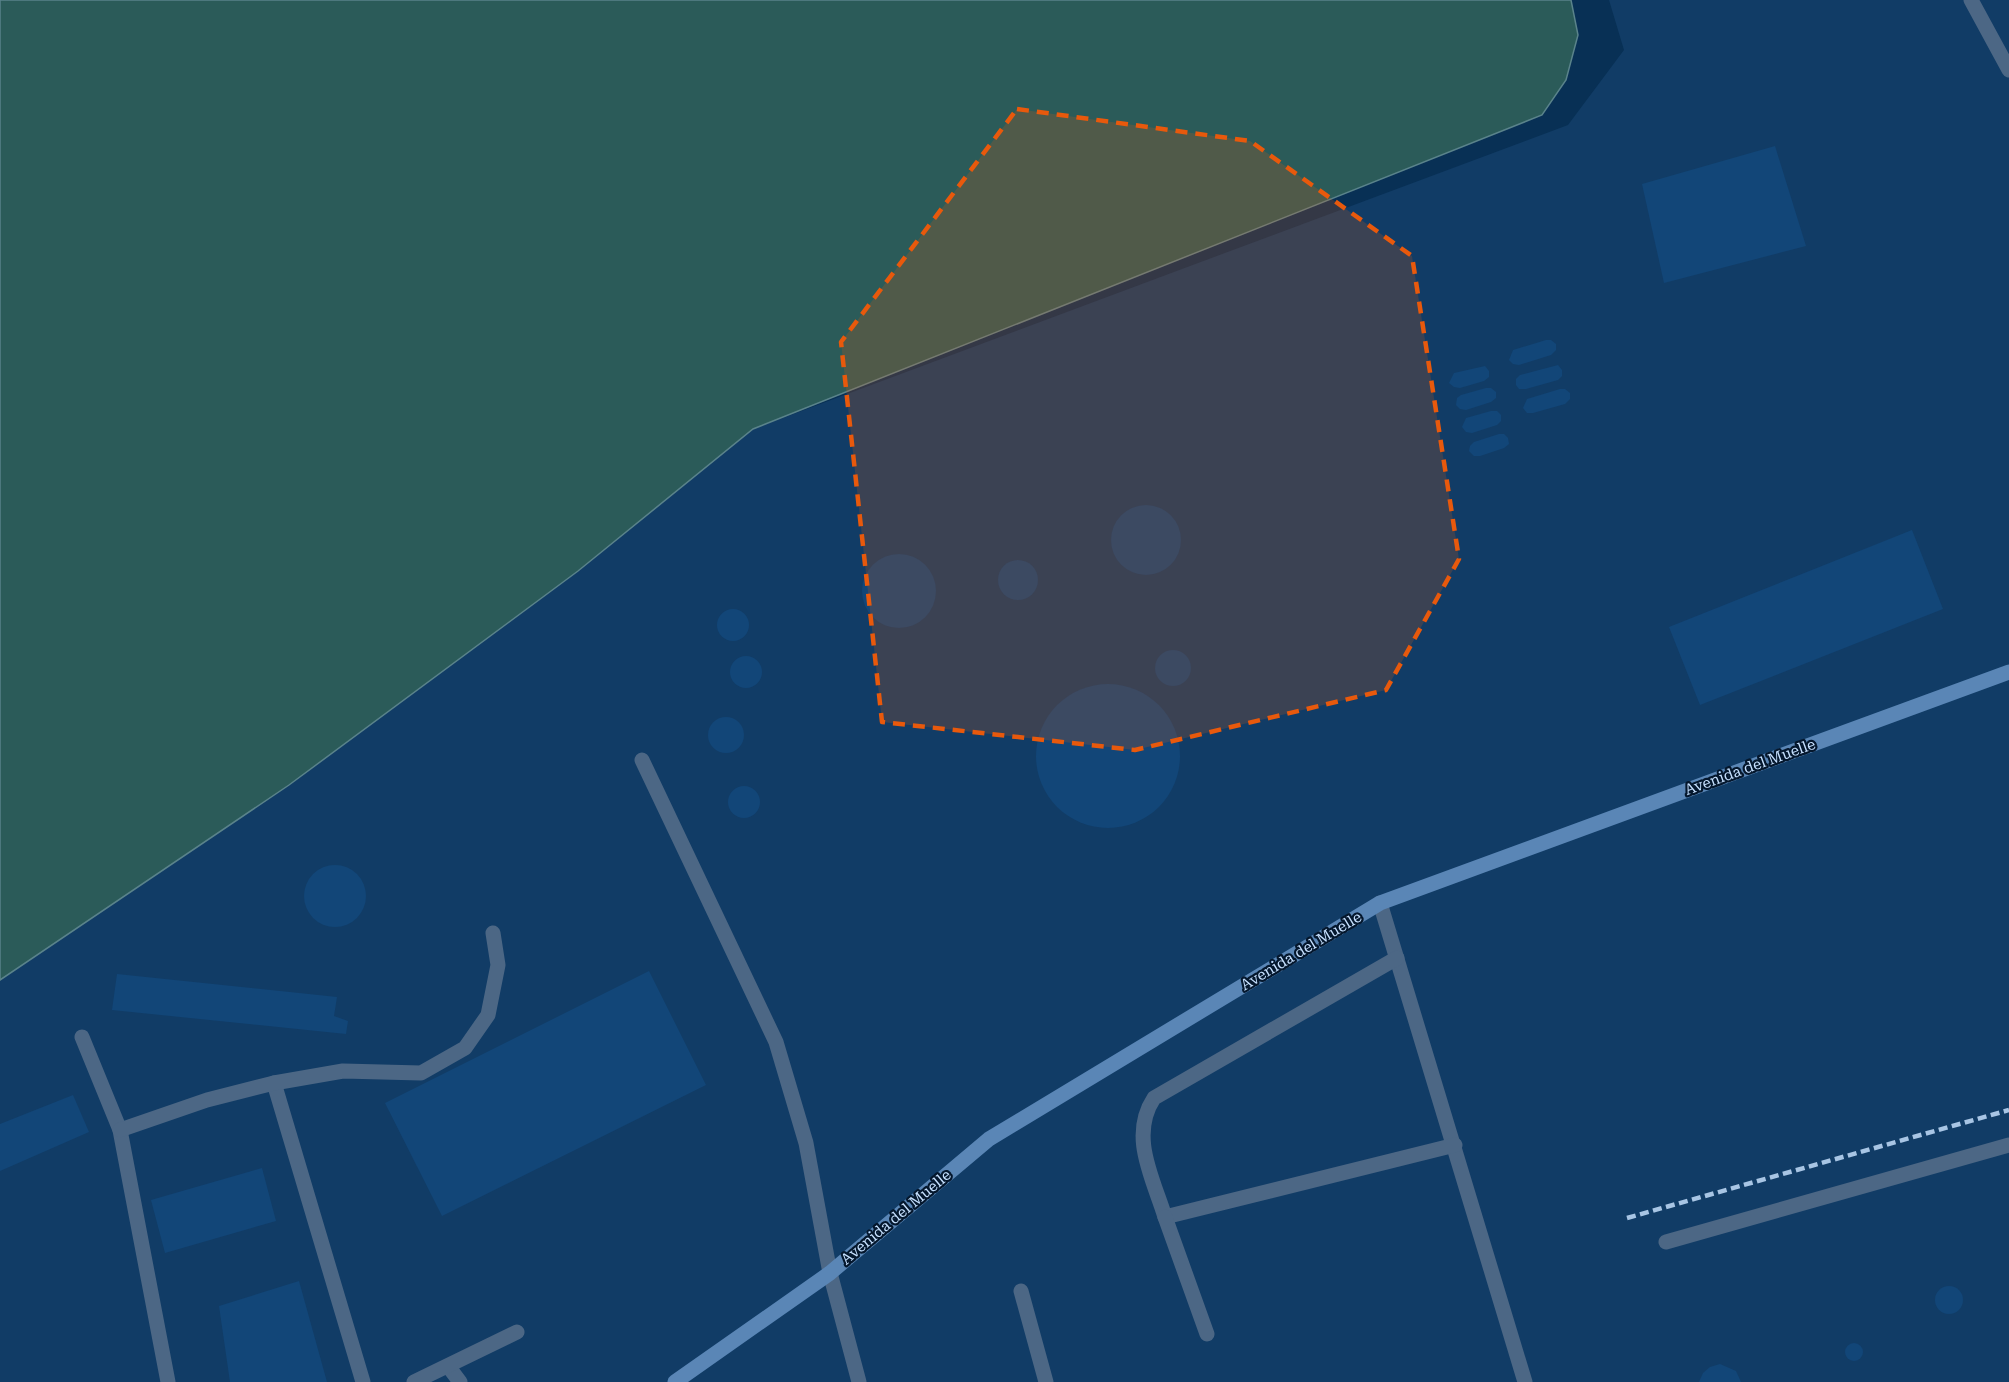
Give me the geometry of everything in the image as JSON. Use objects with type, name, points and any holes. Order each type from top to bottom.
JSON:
[{"type":"main road","name":"Avenida del Muelle","points":[[675,1382],[830,1274],[989,1139],[1380,903],[2009,672]]},
{"type":"lane","points":[[1971,0],[2009,70]]},
{"type":"lane","points":[[642,760],[776,1042],[806,1143],[830,1274],[859,1382]]},
{"type":"lane","points":[[1380,903],[1525,1382]]},
{"type":"lane","points":[[120,1130],[207,1100],[274,1083],[344,1071],[421,1073],[465,1048],[488,1015],[498,965],[493,933]]},
{"type":"lane","points":[[1207,1334],[1165,1217],[1143,1147],[1141,1132],[1144,1112],[1154,1098],[1397,958]]},
{"type":"lane","points":[[82,1037],[120,1130],[168,1382]]},
{"type":"lane","points":[[274,1083],[363,1382]]},
{"type":"lane","points":[[1165,1217],[1455,1145]]},
{"type":"lane","points":[[1666,1242],[2009,1145]]},
{"type":"lane","points":[[1021,1291],[1046,1382]]},
{"type":"lane","points":[[414,1382],[517,1332]]},
{"type":"lane","points":[[448,1366],[460,1382]]},
{"type":"highlighted area","points":[[1017,109],[1250,141],[1412,256],[1459,559],[1386,690],[1135,750],[882,722],[841,342]]},
{"type":"shaded area","points":[[0,0],[1571,0],[1578,35],[1566,80],[1542,115],[753,429],[578,571],[289,785],[0,980]]},
{"type":"shaded area","points":[[1609,0],[2009,0],[2009,1382],[0,1382],[0,980],[289,785],[578,571],[753,429],[1568,125],[1624,50]]},
{"type":"building","points":[[1775,146],[1806,246],[1664,283],[1642,184]]},
{"type":"building","points":[[1551,340],[1556,344],[1556,350],[1551,355],[1519,365],[1509,360],[1513,350]]},
{"type":"building","points":[[1558,365],[1562,370],[1562,376],[1558,380],[1526,389],[1519,389],[1516,385],[1516,379],[1520,375]]},
{"type":"building","points":[[1485,366],[1489,371],[1489,377],[1484,381],[1460,388],[1449,383],[1454,373]]},
{"type":"building","points":[[1491,388],[1496,392],[1496,398],[1491,402],[1466,410],[1456,405],[1457,398],[1461,395]]},
{"type":"building","points":[[1565,389],[1570,393],[1570,399],[1565,404],[1533,413],[1527,413],[1523,408],[1527,399]]},
{"type":"building","points":[[1497,411],[1501,415],[1501,421],[1497,425],[1472,433],[1466,432],[1462,427],[1466,418]]},
{"type":"building","points":[[1504,434],[1508,438],[1509,444],[1504,448],[1480,456],[1474,456],[1469,451],[1474,442]]},
{"type":"building","points":[[1139,505],[1153,505],[1166,511],[1175,520],[1181,533],[1179,553],[1171,565],[1153,575],[1139,575],[1126,569],[1117,560],[1111,547],[1111,533],[1117,520],[1126,511]]},
{"type":"building","points":[[1912,530],[1943,609],[1700,705],[1669,627]]},
{"type":"building","points":[[906,554],[926,564],[934,577],[936,591],[934,605],[926,618],[913,626],[892,628],[872,618],[864,605],[862,584],[872,564],[885,556]]},
{"type":"building","points":[[1018,560],[1032,566],[1038,580],[1032,594],[1018,600],[1004,594],[998,580],[1004,566]]},
{"type":"building","points":[[733,609],[744,614],[749,625],[744,636],[733,641],[722,636],[717,625],[722,614]]},
{"type":"building","points":[[1173,650],[1186,655],[1191,668],[1186,681],[1173,686],[1160,681],[1155,668],[1160,655]]},
{"type":"building","points":[[746,656],[757,661],[762,672],[757,683],[746,688],[735,683],[730,672],[735,661]]},
{"type":"building","points":[[1108,684],[1135,690],[1148,696],[1159,705],[1168,716],[1174,729],[1180,756],[1174,783],[1168,796],[1159,807],[1148,816],[1135,822],[1108,828],[1081,822],[1068,816],[1057,807],[1048,796],[1042,783],[1036,756],[1042,729],[1048,716],[1057,705],[1068,696],[1081,690]]},
{"type":"building","points":[[726,717],[738,723],[744,735],[738,747],[726,753],[714,747],[708,735],[714,723]]},
{"type":"building","points":[[744,786],[756,790],[760,802],[756,814],[744,818],[732,814],[728,802],[732,790]]},
{"type":"building","points":[[335,865],[352,870],[357,874],[361,879],[366,896],[361,913],[357,918],[352,922],[335,927],[318,922],[313,918],[309,913],[304,896],[309,879],[313,874],[318,870]]},
{"type":"building","points":[[649,971],[706,1085],[442,1216],[385,1103]]},
{"type":"building","points":[[117,974],[337,997],[334,1016],[348,1021],[346,1034],[112,1010]]},
{"type":"building","points":[[73,1095],[89,1132],[0,1171],[0,1124]]},
{"type":"building","points":[[262,1168],[276,1221],[165,1253],[151,1200]]},
{"type":"building","points":[[299,1281],[327,1382],[230,1382],[219,1306]]},
{"type":"building","points":[[1949,1286],[1959,1290],[1963,1300],[1959,1310],[1949,1314],[1939,1310],[1935,1300],[1939,1290]]},
{"type":"building","points":[[1854,1343],[1860,1346],[1863,1352],[1860,1358],[1854,1361],[1848,1358],[1845,1352],[1848,1346]]},
{"type":"building","points":[[1720,1364],[1736,1371],[1741,1382],[1699,1382],[1703,1373],[1710,1367]]},
{"type":"railway","points":[[1627,1218],[2009,1110]]}]
